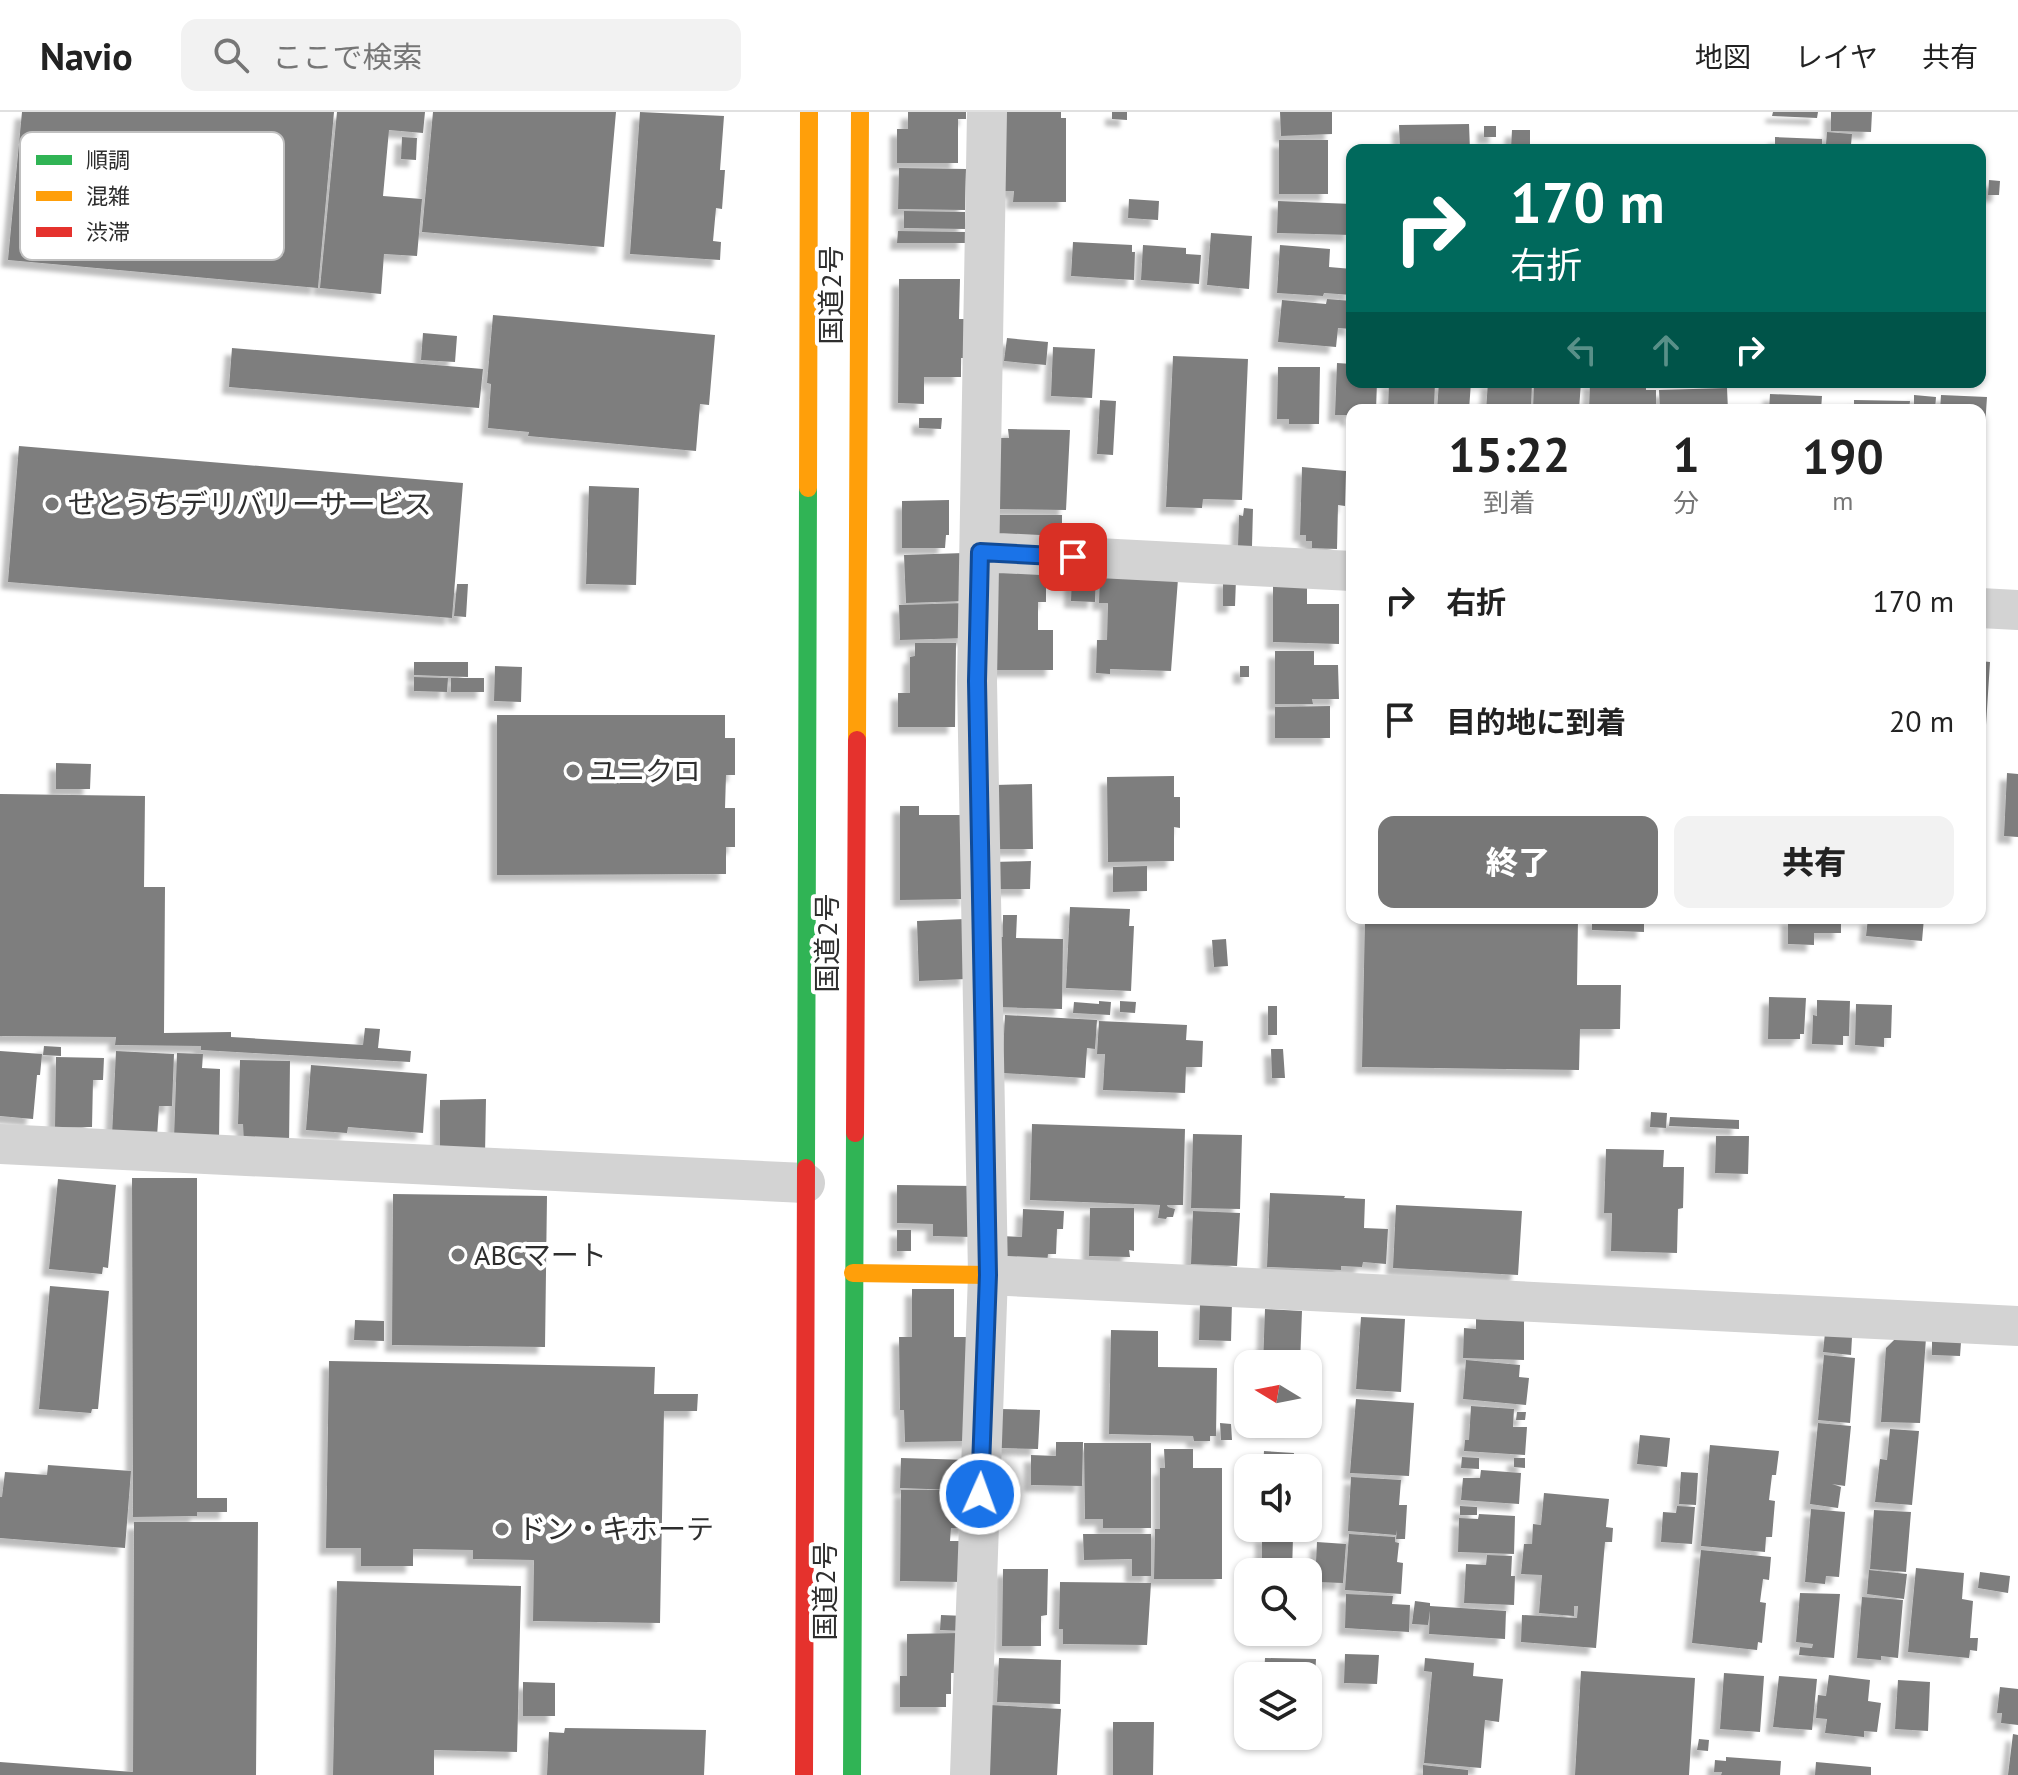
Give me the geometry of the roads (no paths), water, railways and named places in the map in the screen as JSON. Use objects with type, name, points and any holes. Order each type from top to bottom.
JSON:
[{"type":"main road","name":"国道2号","points":[[804,1775],[809,112]]},
{"type":"main road","name":"国道2号","points":[[852,1775],[860,112]]},
{"type":"main road","points":[[853,1273],[988,1275]]},
{"type":"street","points":[[970,1775],[988,1275],[977,681],[987,112]]},
{"type":"street","points":[[980,552],[1346,571]]},
{"type":"street","points":[[1986,608],[2018,610]]},
{"type":"street","points":[[1,1152],[805,1183]]},
{"type":"street","points":[[988,1275],[2018,1326]]},
{"type":"place","name":"せとうちデリバリーサービス","points":[[52,504]]},
{"type":"place","name":"ユニクロ","points":[[573,771]]},
{"type":"place","name":"ABCマート","points":[[458,1255]]},
{"type":"place","name":"ドン・キホーテ","points":[[502,1529]]}]
